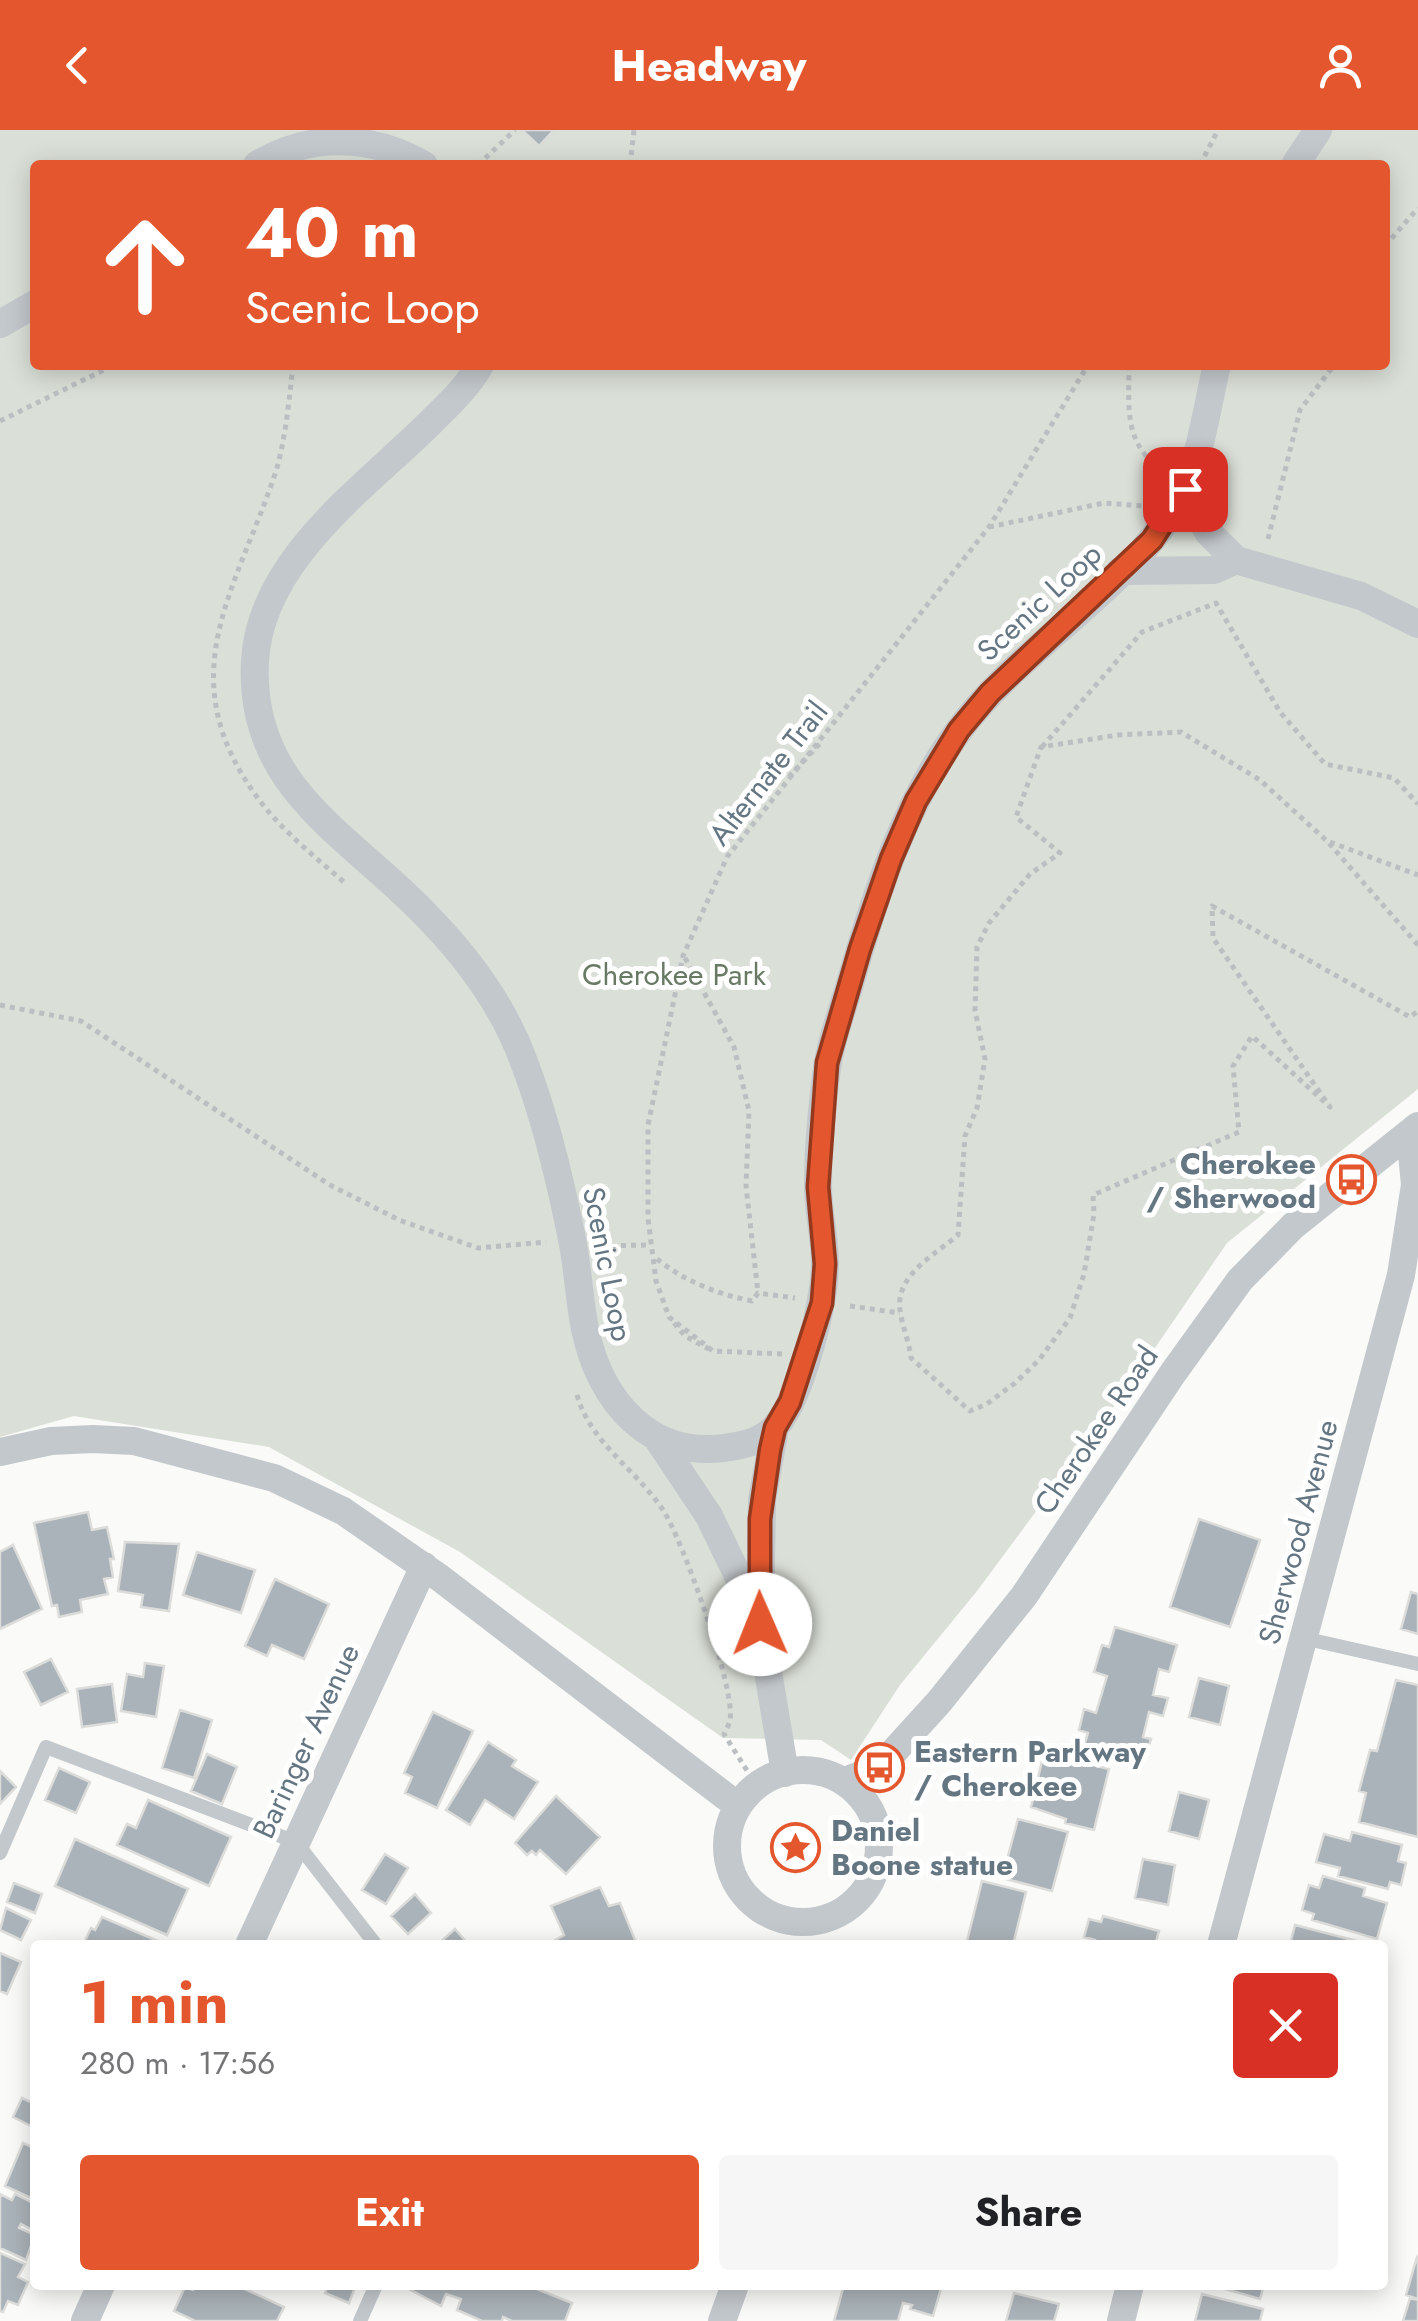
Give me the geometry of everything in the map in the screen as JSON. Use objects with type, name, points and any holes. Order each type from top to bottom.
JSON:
[{"type":"street","points":[[1299,160],[1318,130]]},
{"type":"street","points":[[266,160],[291,147],[334,141],[382,146],[413,160]]},
{"type":"street","points":[[0,324],[30,307]]},
{"type":"street","name":"Scenic Loop","points":[[476,370],[449,404],[315,536],[282,579],[258,635],[255,700],[271,754],[293,789],[334,833],[428,916],[468,963],[504,1018],[523,1058],[548,1137],[573,1244],[584,1326],[595,1364],[606,1386],[631,1418],[659,1441],[724,1543],[760,1624]]},
{"type":"street","name":"Scenic Loop","points":[[760,1624],[760,1519],[775,1428],[790,1402],[822,1303],[825,1264],[818,1187],[827,1063],[891,859],[916,801],[959,730],[990,693],[1152,540],[1179,499],[1216,370]]},
{"type":"street","points":[[1179,499],[1236,560],[1361,596],[1418,624]]},
{"type":"street","points":[[1120,571],[1214,570],[1236,560]]},
{"type":"street","name":"Sherwood Avenue","points":[[1222,1940],[1402,1274],[1416,1185],[1414,1129]]},
{"type":"street","name":"Cherokee Road","points":[[844,1782],[879,1768],[939,1702],[1024,1596],[1172,1373],[1240,1280],[1293,1226],[1414,1129]]},
{"type":"street","points":[[659,1441],[695,1449],[725,1448],[754,1441],[775,1428]]},
{"type":"street","points":[[0,1452],[51,1441],[92,1438],[134,1442],[274,1478],[344,1510],[747,1796]]},
{"type":"street","name":"Baringer Avenue","points":[[252,1940],[424,1566]]},
{"type":"street","points":[[760,1624],[785,1773]]},
{"type":"street","points":[[810,1770],[844,1782],[867,1803],[880,1839],[874,1875],[857,1901],[798,1934],[748,1900],[729,1867],[727,1837],[747,1796],[785,1773],[810,1770]]},
{"type":"street","points":[[86,2321],[99,2290]]},
{"type":"street","points":[[722,2321],[733,2290]]},
{"type":"street","points":[[1120,2321],[1129,2290]]},
{"type":"lane","points":[[1303,1638],[1418,1664]]},
{"type":"lane","points":[[0,1852],[46,1747],[296,1842],[372,1940]]},
{"type":"lane","points":[[360,2321],[374,2290]]},
{"type":"path","points":[[483,160],[515,130]]},
{"type":"path","points":[[631,160],[634,130]]},
{"type":"path","points":[[1203,160],[1218,130]]},
{"type":"path","points":[[1390,240],[1418,208]]},
{"type":"path","points":[[0,421],[104,370]]},
{"type":"path","points":[[291,370],[277,466],[219,619],[214,656],[216,693],[229,748],[256,796],[297,841],[353,890]]},
{"type":"path","name":"Alternate Trail","points":[[656,1281],[648,1218],[648,1125],[683,956],[727,858],[989,527],[1085,370]]},
{"type":"path","points":[[1128,370],[1128,420],[1133,437],[1154,464]]},
{"type":"path","points":[[1268,538],[1300,410],[1330,370]]},
{"type":"path","points":[[989,527],[1104,503],[1179,499]]},
{"type":"path","points":[[1418,804],[1394,778],[1324,764],[1280,712],[1216,604],[1142,632],[1041,747],[1016,817],[1060,853],[1030,874],[989,924],[976,947],[975,1010],[985,1059],[976,1108],[966,1136],[958,1236],[912,1273],[900,1298],[911,1358],[970,1412],[978,1410],[1039,1360],[1070,1318],[1084,1274],[1094,1214],[1093,1195],[1239,1132],[1233,1066],[1252,1036],[1330,1108],[1213,938],[1212,906],[1410,1018],[1418,1011]]},
{"type":"path","points":[[727,858],[846,710]]},
{"type":"path","points":[[1041,747],[1118,734],[1181,732],[1260,780],[1327,840],[1418,945]]},
{"type":"path","points":[[1327,840],[1418,875]]},
{"type":"path","points":[[656,1259],[702,1286],[729,1296],[752,1301],[758,1293],[746,1186],[749,1111],[734,1047],[683,956]]},
{"type":"path","points":[[0,1005],[80,1021],[330,1185],[398,1220],[478,1248],[562,1241]]},
{"type":"path","points":[[648,1218],[648,1245],[656,1259],[656,1281],[670,1317],[685,1336],[712,1351],[792,1354]]},
{"type":"path","points":[[544,1242],[548,1260]]},
{"type":"path","points":[[600,1246],[648,1245]]},
{"type":"path","points":[[758,1293],[775,1295]]},
{"type":"path","points":[[822,1303],[900,1313]]},
{"type":"path","points":[[573,1382],[582,1412],[598,1437],[647,1489],[674,1528],[718,1661],[731,1718],[724,1734],[747,1796]]},
{"type":"green space","name":"Cherokee Park","points":[[0,130],[1418,130],[1418,1089],[1227,1243],[1126,1390],[977,1591],[900,1685],[851,1760],[821,1740],[723,1738],[460,1552],[269,1447],[74,1416],[0,1437]]},
{"type":"building","points":[[522,130],[554,130],[539,146]]},
{"type":"building","points":[[88,1512],[92,1530],[107,1527],[114,1559],[110,1559],[113,1577],[104,1579],[108,1594],[80,1600],[82,1612],[59,1617],[57,1605],[52,1606],[34,1523]]},
{"type":"building","points":[[1199,1519],[1260,1540],[1230,1627],[1170,1607]]},
{"type":"building","points":[[125,1542],[179,1544],[169,1611],[141,1607],[143,1595],[118,1591]]},
{"type":"building","points":[[13,1545],[42,1609],[0,1629],[0,1552]]},
{"type":"building","points":[[197,1552],[255,1570],[241,1613],[183,1595]]},
{"type":"building","points":[[275,1579],[329,1604],[304,1659],[272,1645],[267,1656],[245,1646]]},
{"type":"building","points":[[1411,1592],[1418,1594],[1418,1634],[1401,1629]]},
{"type":"building","points":[[1115,1627],[1177,1645],[1169,1672],[1159,1669],[1153,1695],[1168,1698],[1163,1716],[1149,1712],[1143,1737],[1151,1739],[1142,1768],[1082,1752],[1088,1733],[1079,1730],[1084,1709],[1096,1713],[1107,1676],[1094,1672],[1102,1645],[1109,1647]]},
{"type":"building","points":[[51,1659],[68,1692],[41,1705],[24,1672]]},
{"type":"building","points":[[145,1663],[164,1666],[156,1717],[121,1711],[127,1674],[143,1677]]},
{"type":"building","points":[[1199,1678],[1229,1686],[1220,1725],[1189,1717]]},
{"type":"building","points":[[1396,1680],[1418,1685],[1418,1837],[1359,1822],[1366,1793],[1359,1791],[1370,1750],[1377,1751]]},
{"type":"building","points":[[112,1684],[117,1722],[82,1727],[77,1689]]},
{"type":"building","points":[[180,1710],[212,1720],[194,1778],[162,1768]]},
{"type":"building","points":[[433,1712],[473,1731],[437,1808],[405,1793],[412,1777],[404,1773]]},
{"type":"building","points":[[488,1742],[516,1760],[512,1766],[538,1782],[514,1819],[485,1800],[470,1825],[446,1810]]},
{"type":"building","points":[[1044,1753],[1109,1769],[1094,1830],[1065,1823],[1066,1819],[1031,1807]]},
{"type":"building","points":[[207,1754],[237,1767],[222,1804],[191,1791]]},
{"type":"building","points":[[59,1768],[90,1782],[76,1813],[45,1800]]},
{"type":"building","points":[[0,1771],[16,1787],[0,1804]]},
{"type":"building","points":[[1179,1792],[1209,1800],[1199,1839],[1169,1831]]},
{"type":"building","points":[[556,1796],[600,1837],[566,1874],[540,1850],[536,1855],[532,1851],[527,1855],[515,1843]]},
{"type":"building","points":[[148,1800],[231,1837],[209,1886],[117,1845],[127,1824],[136,1828]]},
{"type":"building","points":[[1018,1819],[1068,1832],[1052,1891],[1002,1878]]},
{"type":"building","points":[[1352,1832],[1402,1845],[1398,1861],[1406,1863],[1401,1885],[1390,1882],[1388,1889],[1338,1876],[1340,1868],[1316,1862],[1324,1834],[1350,1841]]},
{"type":"building","points":[[75,1839],[188,1889],[167,1935],[55,1886]]},
{"type":"building","points":[[385,1854],[408,1868],[386,1904],[362,1890]]},
{"type":"building","points":[[1143,1859],[1175,1865],[1168,1905],[1135,1898]]},
{"type":"building","points":[[1323,1876],[1365,1888],[1363,1896],[1387,1903],[1377,1939],[1312,1920],[1314,1914],[1302,1910],[1309,1885],[1319,1888]]},
{"type":"building","points":[[982,1881],[1026,1892],[1014,1940],[967,1940]]},
{"type":"building","points":[[14,1883],[42,1894],[35,1913],[7,1902]]},
{"type":"building","points":[[600,1887],[609,1906],[620,1903],[635,1940],[556,1940],[564,1935],[551,1906]]},
{"type":"building","points":[[415,1894],[431,1913],[408,1934],[391,1916]]},
{"type":"building","points":[[6,1908],[31,1920],[21,1940],[0,1930]]},
{"type":"building","points":[[1103,1916],[1159,1931],[1156,1940],[1084,1937],[1089,1919],[1101,1922]]},
{"type":"building","points":[[102,1917],[155,1940],[85,1940],[91,1928],[95,1930]]},
{"type":"building","points":[[1295,1925],[1353,1940],[1291,1940]]},
{"type":"building","points":[[455,1929],[465,1940],[443,1940]]},
{"type":"building","points":[[0,1953],[21,1962],[7,1994],[0,1991]]},
{"type":"building","points":[[22,2098],[30,2102],[30,2126],[13,2117]]},
{"type":"building","points":[[23,2143],[30,2146],[30,2198],[5,2186]]},
{"type":"building","points":[[0,2194],[12,2200],[15,2194],[30,2202],[30,2228],[21,2224],[19,2228],[30,2233],[30,2249],[26,2260],[0,2248]]},
{"type":"building","points":[[0,2253],[25,2264],[18,2277],[28,2282],[18,2305],[8,2301],[3,2312],[0,2311]]},
{"type":"building","points":[[1418,2258],[1418,2299],[1406,2295]]},
{"type":"building","points":[[184,2290],[247,2290],[284,2307],[277,2321],[195,2321],[174,2311]]},
{"type":"building","points":[[326,2290],[354,2290],[349,2303],[325,2293]]},
{"type":"building","points":[[411,2290],[540,2290],[572,2303],[565,2321],[512,2321],[503,2317],[502,2321],[482,2321],[457,2310],[461,2299],[446,2294],[441,2306]]},
{"type":"building","points":[[843,2290],[941,2290],[933,2316],[903,2303],[898,2321],[834,2321]]},
{"type":"building","points":[[1228,2290],[1263,2290],[1260,2299]]},
{"type":"building","points":[[1014,2293],[1059,2304],[1054,2321],[1006,2321]]},
{"type":"building","points":[[1202,2294],[1263,2309],[1260,2321],[1195,2321]]},
{"type":"building","points":[[1410,2298],[1418,2300],[1418,2321],[1403,2321]]},
{"type":"place","name":"Cherokee / Sherwood","points":[[1351,1180]]},
{"type":"place","name":"Eastern Parkway / Cherokee","points":[[879,1768]]},
{"type":"place","name":"Daniel Boone statue","points":[[796,1847]]},
{"type":"route","points":[[760,1624],[760,1519],[770,1450],[822,1303],[825,1264],[818,1187],[827,1063],[891,859],[916,801],[959,730],[990,693],[1152,540],[1185,489]]}]
